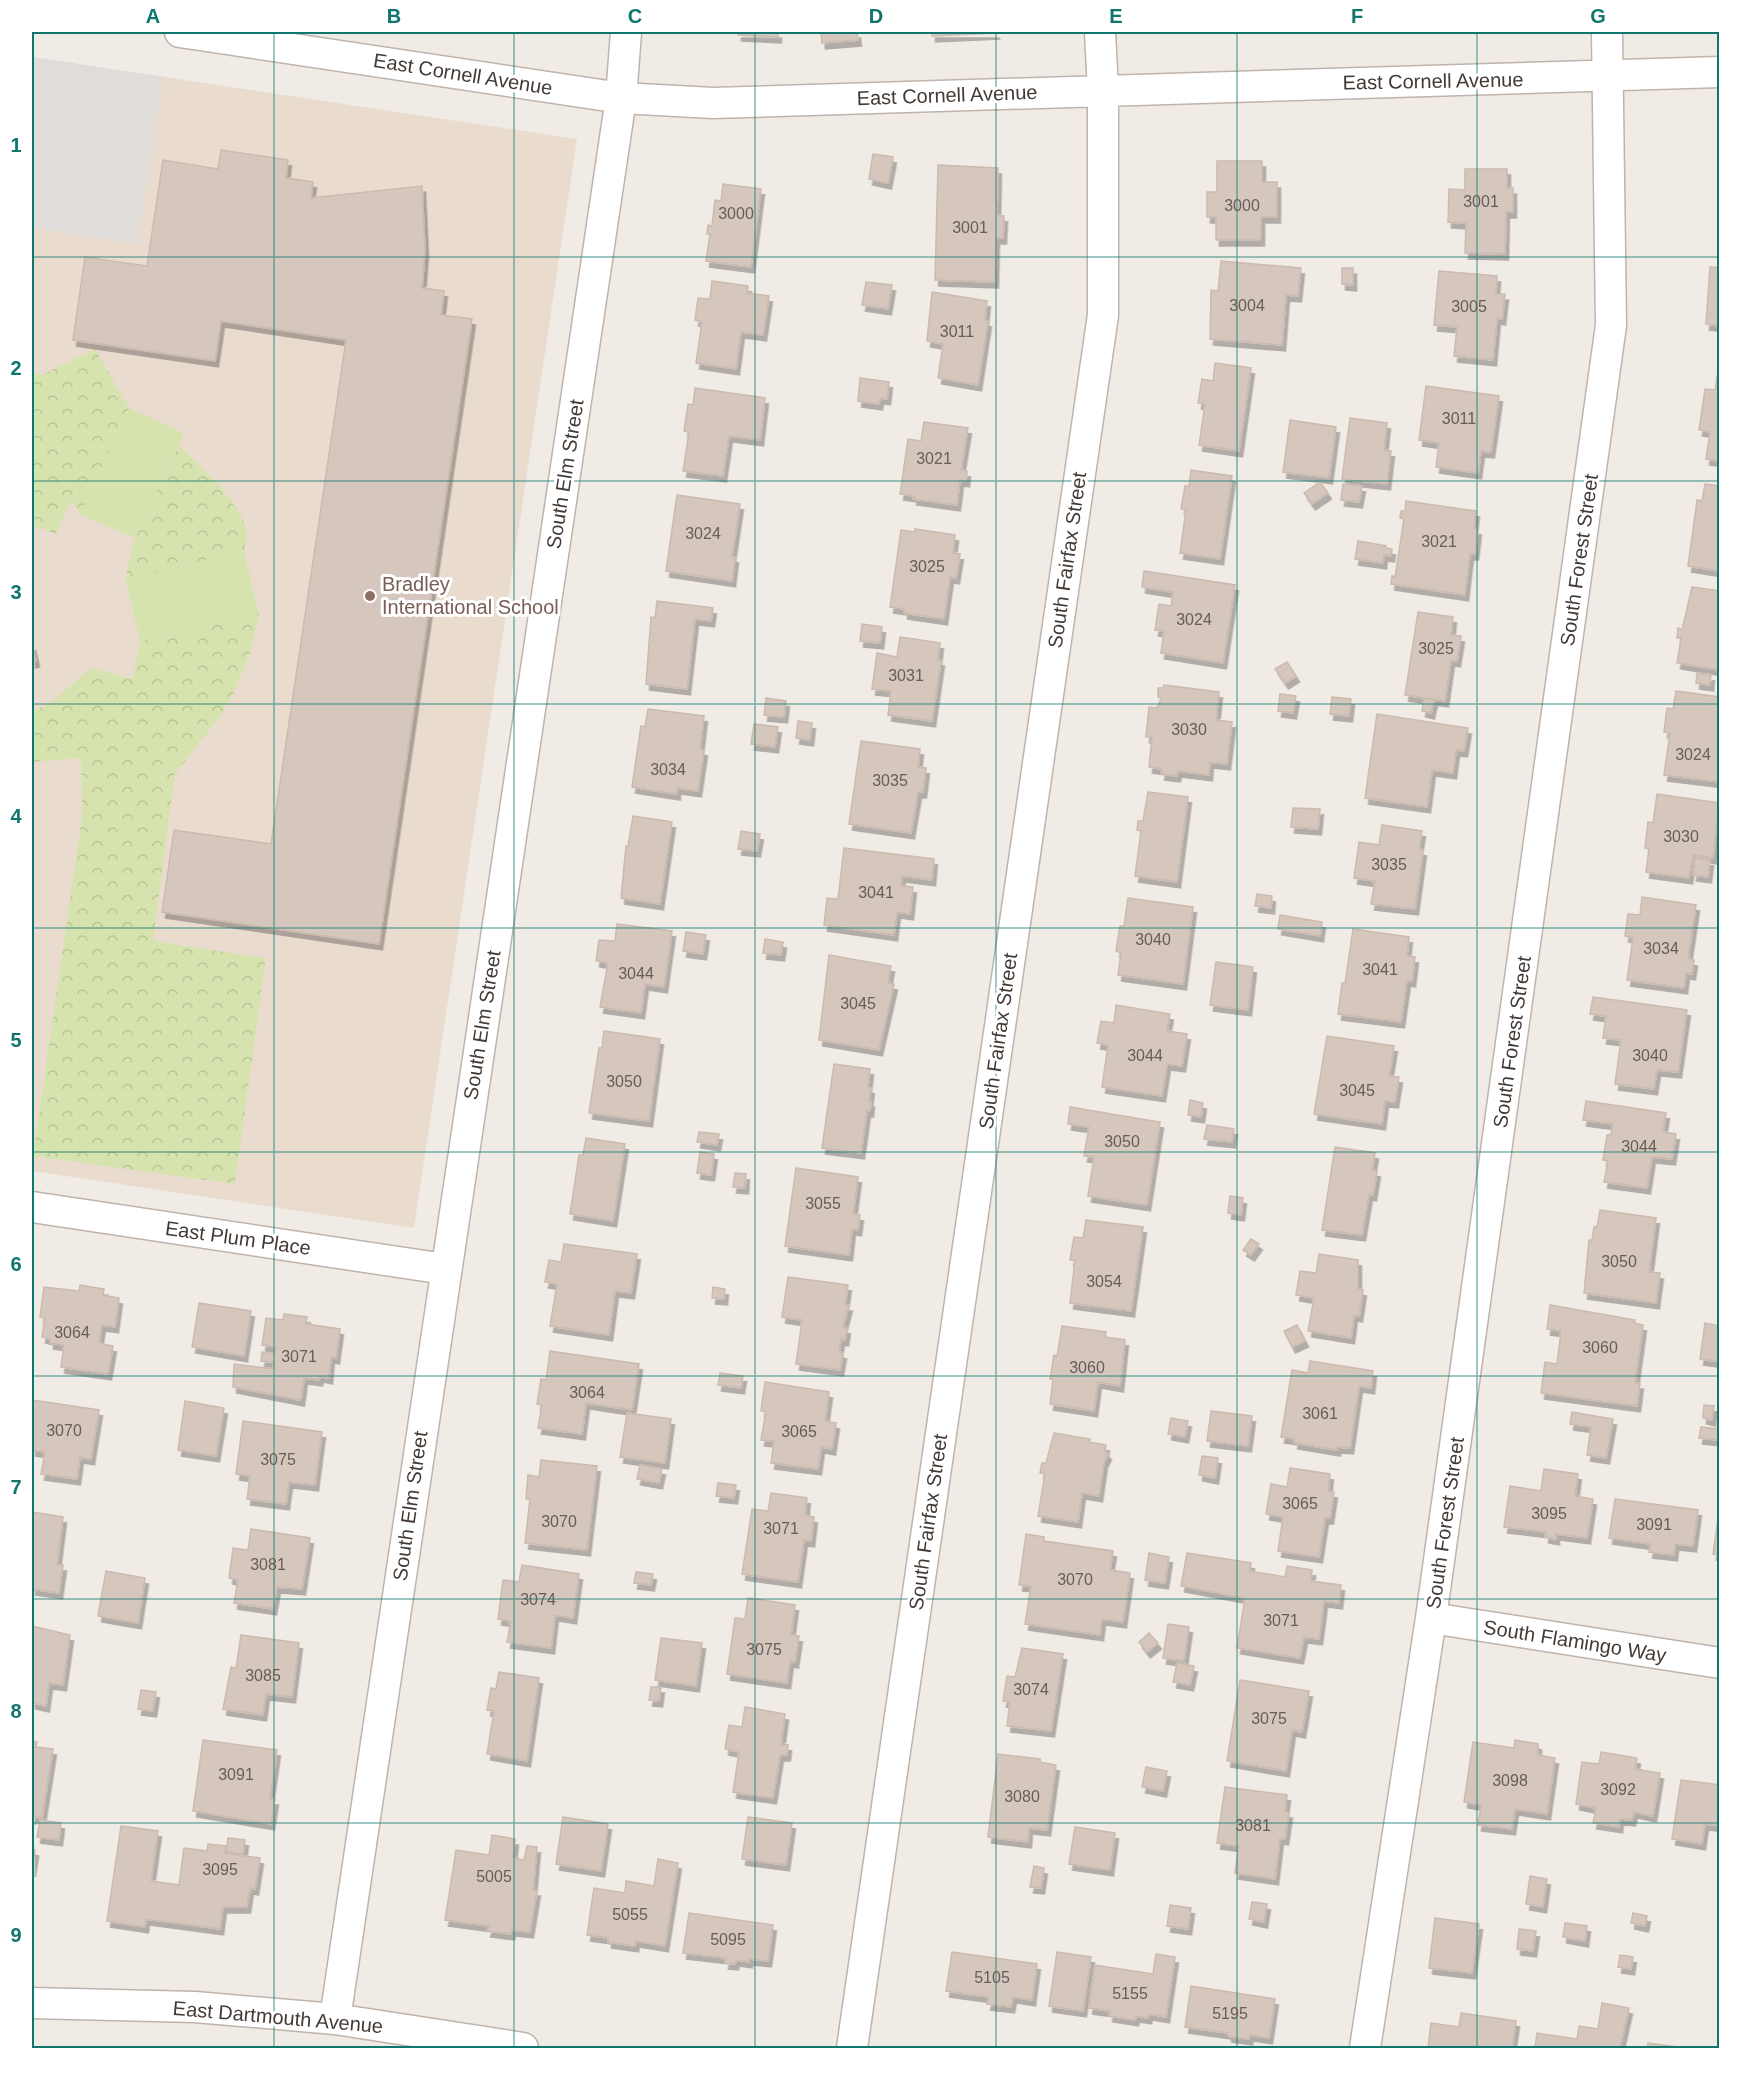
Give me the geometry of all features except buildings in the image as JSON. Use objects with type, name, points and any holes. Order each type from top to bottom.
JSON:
[{"type":"street","name":"East Cornell Avenue","points":[[180,32],[621,98],[713,103],[1103,89],[1719,72]]},
{"type":"street","name":"South Elm Street","points":[[335,2019],[621,98],[626,32]]},
{"type":"street","name":"South Fairfax Street","points":[[852,2049],[1103,315],[1103,89],[1100,32]]},
{"type":"street","name":"South Forest Street","points":[[1365,2049],[1431,1618],[1611,325],[1607,32]]},
{"type":"street","name":"East Plum Place","points":[[32,1207],[445,1269]]},
{"type":"street","name":"South Flamingo Way","points":[[1431,1618],[1719,1663]]},
{"type":"street","name":"East Dartmouth Avenue","points":[[32,2003],[195,2007],[335,2019],[524,2049]]},
{"type":"shaded area","points":[[32,57],[577,139],[414,1228],[32,1171]]},
{"type":"shaded area","points":[[32,57],[163,77],[137,244],[32,227]]},
{"type":"green space","points":[[95,349],[129,408],[80,514],[71,500],[56,534],[32,525],[32,373],[41,375]]},
{"type":"green space","points":[[129,408],[184,433],[135,539],[80,514]]},
{"type":"green space","points":[[179,445],[219,486],[237,510],[247,533],[244,551],[125,579],[135,539]]},
{"type":"green space","points":[[244,551],[259,614],[140,641],[125,579]]},
{"type":"green space","points":[[259,614],[250,655],[232,696],[218,719],[175,774],[153,941],[266,958],[235,1184],[33,1156],[82,816],[81,758],[32,762],[32,712],[56,699],[90,668],[133,679],[140,641]]},
{"type":"place","name":"Bradley International School","points":[[370,596]]}]
